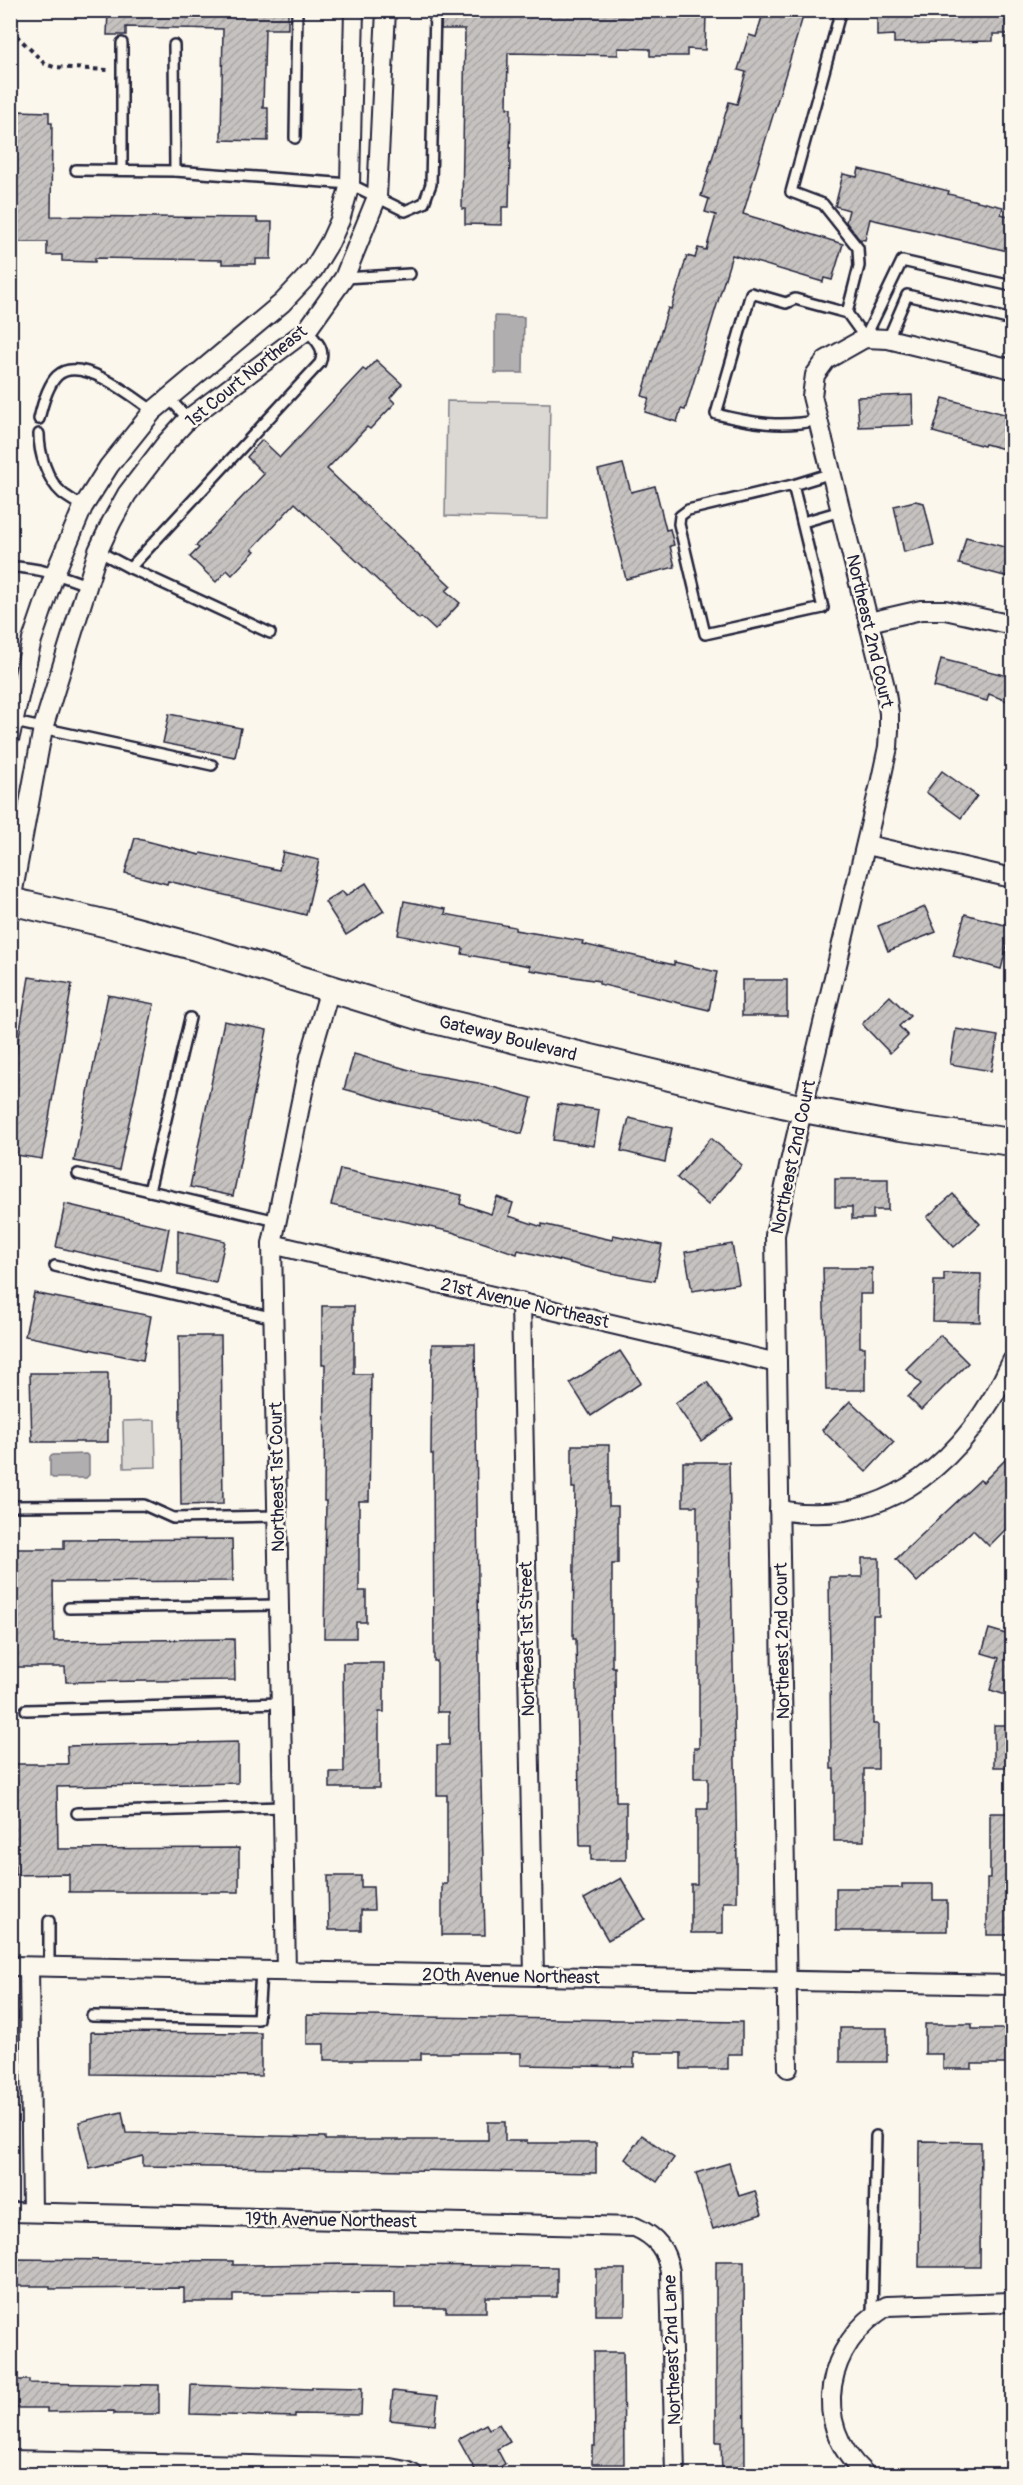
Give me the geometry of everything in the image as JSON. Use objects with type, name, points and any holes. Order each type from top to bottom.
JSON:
[{"type":"main road","name":"Gateway Boulevard","points":[[11,901],[145,933],[422,1017],[803,1109],[901,1127],[1012,1142]]},
{"type":"street","name":"1st Court Northeast","points":[[12,726],[32,640],[55,573],[83,507],[109,466],[153,411],[282,303],[313,270],[330,242],[350,184],[354,10]]},
{"type":"street","name":"1st Court Northeast","points":[[11,901],[43,728],[98,551],[127,494],[188,419],[307,330],[344,278],[377,197],[386,10]]},
{"type":"street","points":[[865,338],[888,339],[1012,369]]},
{"type":"street","name":"Northeast 2nd Court","points":[[788,2068],[775,1235],[867,844],[888,747],[890,713],[812,396],[815,375],[826,360],[865,338]]},
{"type":"street","points":[[869,622],[901,613],[945,610],[1012,625]]},
{"type":"street","points":[[867,844],[1012,878]]},
{"type":"street","name":"Northeast 1st Court","points":[[286,1971],[272,1244],[303,1088],[330,989]]},
{"type":"street","name":"21st Avenue Northeast","points":[[272,1244],[777,1363]]},
{"type":"street","name":"Northeast 1st Street","points":[[521,1302],[534,1976]]},
{"type":"street","points":[[779,1510],[818,1514],[861,1509],[888,1499],[913,1485],[941,1463],[967,1436],[999,1389],[1012,1361]]},
{"type":"street","name":"20th Avenue Northeast","points":[[10,1966],[1012,1985]]},
{"type":"street","points":[[29,1967],[32,2212]]},
{"type":"street","name":"19th Avenue Northeast","points":[[10,2212],[636,2227],[649,2233]]},
{"type":"street","name":"Northeast 2nd Lane","points":[[649,2233],[664,2250],[670,2272],[675,2475]]},
{"type":"street","points":[[863,2474],[851,2460],[836,2430],[831,2397],[834,2372],[843,2349],[852,2335],[872,2315],[887,2306],[1012,2302]]},
{"type":"street","points":[[10,2460],[198,2469],[390,2468],[413,2475]]},
{"type":"lane","points":[[295,138],[297,10]]},
{"type":"lane","points":[[76,170],[175,171],[350,184],[405,211],[424,203],[431,184],[435,10]]},
{"type":"lane","points":[[841,10],[791,192],[823,204],[858,248],[859,266],[847,312]]},
{"type":"lane","points":[[122,43],[122,170]]},
{"type":"lane","points":[[174,45],[175,171]]},
{"type":"lane","points":[[818,420],[798,424],[752,423],[716,414],[750,293],[786,303],[795,299],[847,312],[865,338],[902,261],[1012,286]]},
{"type":"lane","points":[[344,278],[410,274]]},
{"type":"lane","points":[[888,339],[907,295],[1012,320]]},
{"type":"lane","points":[[130,568],[320,363],[323,355],[322,348],[307,330]]},
{"type":"lane","points":[[39,419],[51,384],[64,371],[75,370],[113,383],[153,411]]},
{"type":"lane","points":[[168,397],[188,419]]},
{"type":"lane","points":[[39,434],[42,458],[55,484],[60,492],[83,507]]},
{"type":"lane","points":[[793,485],[823,608],[705,634],[679,524],[680,516],[688,510],[793,485],[832,473]]},
{"type":"lane","points":[[803,522],[841,511]]},
{"type":"lane","points":[[98,551],[270,633]]},
{"type":"lane","points":[[10,567],[26,567],[55,573],[89,586]]},
{"type":"lane","points":[[12,726],[43,728],[212,765]]},
{"type":"lane","points":[[149,1191],[190,1018]]},
{"type":"lane","points":[[78,1174],[277,1221]]},
{"type":"lane","points":[[55,1266],[274,1318]]},
{"type":"lane","points":[[15,1506],[144,1505],[173,1518],[278,1516]]},
{"type":"lane","points":[[69,1608],[279,1605]]},
{"type":"lane","points":[[26,1710],[281,1703]]},
{"type":"lane","points":[[77,1813],[283,1807]]},
{"type":"lane","points":[[49,1921],[49,1967]]},
{"type":"lane","points":[[92,2016],[258,2019],[261,1971]]},
{"type":"lane","points":[[872,2315],[876,2136]]},
{"type":"path","points":[[10,29],[45,64],[54,67],[111,70]]},
{"type":"shaded area","points":[[495,316],[524,317],[523,373],[495,373]]},
{"type":"shaded area","points":[[447,401],[550,403],[548,519],[445,516]]},
{"type":"shaded area","points":[[155,1420],[156,1467],[124,1468],[123,1421]]},
{"type":"shaded area","points":[[86,1454],[89,1457],[89,1475],[86,1478],[53,1478],[50,1476],[50,1457],[53,1455]]},
{"type":"building","points":[[108,10],[288,10],[288,29],[265,29],[263,108],[268,108],[268,141],[221,140],[223,29],[126,27],[126,35],[107,35]]},
{"type":"building","points":[[442,10],[690,10],[690,13],[706,13],[705,50],[687,49],[687,56],[650,56],[650,49],[618,48],[618,55],[508,53],[507,108],[511,108],[509,207],[502,207],[502,225],[465,224],[465,209],[462,209],[465,29],[441,29]]},
{"type":"building","points":[[764,10],[805,10],[743,214],[843,244],[832,280],[824,278],[823,282],[732,255],[685,410],[681,409],[677,422],[645,412],[649,398],[642,396],[668,308],[671,309],[687,256],[695,258],[698,248],[706,250],[716,215],[705,212],[709,199],[701,196],[729,102],[737,104],[746,72],[738,70],[749,35],[756,37]]},
{"type":"building","points":[[877,10],[1012,10],[1012,34],[993,34],[993,41],[894,43],[894,35],[877,36]]},
{"type":"building","points":[[16,111],[49,112],[49,123],[52,123],[51,216],[257,218],[257,222],[272,222],[271,259],[256,259],[256,264],[222,264],[222,260],[95,258],[95,262],[62,261],[62,255],[47,255],[47,242],[10,242],[10,122],[16,122]]},
{"type":"building","points":[[859,169],[1003,207],[1001,214],[1011,217],[1009,225],[1012,226],[1012,252],[870,219],[865,240],[859,239],[846,222],[849,210],[835,206],[843,174],[857,177]]},
{"type":"building","points":[[376,360],[402,384],[390,398],[395,403],[370,429],[367,427],[327,469],[451,586],[446,591],[460,603],[435,630],[421,617],[419,619],[295,503],[252,549],[255,551],[232,575],[227,570],[216,582],[190,557],[199,548],[196,546],[264,474],[247,457],[262,440],[280,457],[363,369],[366,371]]},
{"type":"building","points":[[912,395],[913,425],[859,427],[857,397]]},
{"type":"building","points":[[943,398],[1012,416],[1012,451],[933,432]]},
{"type":"building","points":[[623,464],[631,492],[655,486],[666,530],[670,529],[674,545],[670,546],[675,567],[626,579],[598,470]]},
{"type":"building","points":[[915,501],[924,503],[934,545],[904,552],[894,506]]},
{"type":"building","points":[[966,537],[1012,549],[1012,578],[959,564]]},
{"type":"building","points":[[941,659],[1012,677],[1012,703],[989,694],[987,701],[934,687]]},
{"type":"building","points":[[169,714],[241,728],[235,757],[163,743]]},
{"type":"building","points":[[942,771],[977,796],[961,818],[926,792]]},
{"type":"building","points":[[135,838],[200,855],[201,853],[279,870],[283,852],[319,860],[306,915],[168,881],[167,884],[125,873]]},
{"type":"building","points":[[366,883],[384,911],[346,935],[325,902],[342,891],[346,896]]},
{"type":"building","points":[[404,901],[446,909],[445,914],[515,927],[515,930],[583,941],[582,944],[674,965],[674,962],[717,972],[709,1010],[599,984],[599,981],[530,970],[530,966],[462,954],[463,948],[398,935]]},
{"type":"building","points":[[925,907],[936,932],[888,951],[878,926]]},
{"type":"building","points":[[965,914],[1012,927],[1001,969],[953,956]]},
{"type":"building","points":[[29,977],[72,984],[42,1159],[10,1154],[10,1089]]},
{"type":"building","points":[[742,980],[787,980],[787,1016],[742,1016]]},
{"type":"building","points":[[108,995],[154,1004],[119,1170],[74,1161]]},
{"type":"building","points":[[890,996],[910,1016],[899,1026],[908,1036],[890,1053],[862,1024]]},
{"type":"building","points":[[224,1021],[267,1030],[233,1196],[190,1187]]},
{"type":"building","points":[[956,1029],[998,1036],[991,1071],[950,1064]]},
{"type":"building","points":[[354,1054],[420,1073],[478,1083],[532,1098],[522,1134],[483,1122],[395,1103],[344,1089]]},
{"type":"building","points":[[558,1104],[599,1110],[594,1146],[553,1140]]},
{"type":"building","points":[[629,1118],[672,1128],[665,1162],[621,1151]]},
{"type":"building","points":[[711,1138],[742,1165],[708,1205],[677,1178]]},
{"type":"building","points":[[340,1169],[462,1195],[460,1204],[491,1214],[497,1197],[513,1203],[509,1216],[542,1227],[542,1224],[612,1240],[613,1235],[662,1245],[655,1281],[606,1272],[518,1250],[517,1254],[452,1232],[331,1205]]},
{"type":"building","points":[[835,1179],[888,1179],[888,1210],[873,1210],[873,1219],[852,1219],[852,1207],[835,1207]]},
{"type":"building","points":[[953,1194],[980,1224],[954,1247],[927,1217]]},
{"type":"building","points":[[65,1204],[169,1228],[161,1271],[56,1247]]},
{"type":"building","points":[[178,1230],[225,1241],[216,1283],[178,1275]]},
{"type":"building","points":[[732,1244],[739,1284],[692,1291],[685,1252]]},
{"type":"building","points":[[823,1268],[872,1268],[872,1294],[860,1294],[860,1347],[865,1347],[865,1390],[826,1390]]},
{"type":"building","points":[[944,1273],[981,1274],[980,1322],[933,1321],[934,1281],[944,1281]]},
{"type":"building","points":[[34,1293],[151,1316],[143,1360],[25,1336]]},
{"type":"building","points":[[322,1306],[354,1306],[354,1374],[371,1374],[369,1501],[359,1501],[359,1591],[366,1591],[366,1622],[356,1622],[356,1638],[324,1638],[326,1501],[324,1501],[325,1364],[322,1364]]},
{"type":"building","points":[[940,1335],[968,1363],[921,1410],[908,1397],[921,1384],[906,1369]]},
{"type":"building","points":[[179,1336],[221,1336],[223,1504],[181,1505]]},
{"type":"building","points":[[432,1344],[475,1344],[485,1935],[442,1935],[442,1884],[447,1884],[447,1795],[437,1795],[437,1745],[449,1745],[449,1712],[437,1712],[437,1661],[434,1661]]},
{"type":"building","points":[[620,1351],[641,1383],[591,1416],[570,1383]]},
{"type":"building","points":[[30,1373],[108,1373],[108,1442],[32,1442]]},
{"type":"building","points":[[707,1382],[733,1419],[701,1441],[675,1403]]},
{"type":"building","points":[[850,1401],[894,1442],[866,1472],[822,1430]]},
{"type":"building","points":[[572,1445],[609,1445],[609,1506],[618,1506],[618,1564],[612,1564],[612,1667],[615,1667],[616,1802],[626,1802],[626,1860],[591,1860],[591,1846],[580,1846],[576,1639],[573,1639],[575,1488],[572,1488]]},
{"type":"building","points":[[1012,1453],[1012,1523],[989,1546],[973,1530],[917,1582],[896,1559],[980,1480],[983,1482]]},
{"type":"building","points":[[683,1462],[729,1462],[737,1902],[723,1902],[723,1933],[691,1933],[691,1884],[697,1884],[697,1809],[708,1809],[708,1778],[694,1778],[694,1748],[699,1748],[697,1506],[683,1506]]},
{"type":"building","points":[[232,1539],[233,1581],[53,1582],[54,1641],[234,1639],[235,1680],[66,1682],[65,1667],[10,1667],[10,1549],[64,1549],[64,1540]]},
{"type":"building","points":[[862,1558],[879,1558],[879,1616],[873,1616],[873,1724],[878,1724],[878,1769],[864,1769],[864,1841],[834,1841],[829,1577],[862,1577]]},
{"type":"building","points":[[1008,1626],[1012,1627],[1012,1697],[990,1690],[999,1658],[982,1653],[989,1629],[1006,1634]]},
{"type":"building","points":[[343,1663],[384,1663],[384,1712],[379,1712],[379,1788],[330,1788],[330,1772],[344,1772]]},
{"type":"building","points":[[994,1725],[1012,1725],[1012,1767],[994,1767]]},
{"type":"building","points":[[238,1742],[238,1783],[57,1787],[58,1849],[239,1848],[239,1892],[69,1892],[69,1874],[15,1875],[13,1764],[68,1764],[67,1746]]},
{"type":"building","points":[[990,1813],[1012,1813],[1012,1935],[987,1935]]},
{"type":"building","points":[[328,1876],[361,1876],[361,1887],[373,1887],[374,1910],[361,1910],[361,1930],[329,1930]]},
{"type":"building","points":[[621,1878],[645,1919],[608,1940],[584,1899]]},
{"type":"building","points":[[902,1884],[933,1884],[933,1900],[947,1900],[947,1931],[836,1931],[836,1888],[902,1888]]},
{"type":"building","points":[[307,2015],[742,2022],[742,2054],[728,2054],[728,2069],[681,2069],[681,2053],[634,2053],[634,2067],[521,2065],[521,2053],[421,2053],[421,2060],[324,2060],[324,2044],[307,2044]]},
{"type":"building","points":[[925,2024],[972,2024],[972,2029],[1012,2029],[1012,2064],[972,2064],[972,2069],[943,2069],[943,2054],[925,2054]]},
{"type":"building","points":[[840,2028],[887,2028],[887,2062],[840,2062]]},
{"type":"building","points":[[91,2032],[261,2033],[261,2076],[91,2074]]},
{"type":"building","points":[[122,2112],[126,2133],[325,2137],[325,2140],[488,2140],[488,2122],[505,2122],[505,2141],[596,2143],[596,2173],[143,2166],[143,2156],[90,2169],[79,2122]]},
{"type":"building","points":[[642,2135],[674,2158],[657,2182],[625,2159]]},
{"type":"building","points":[[920,2141],[981,2142],[980,2267],[919,2267]]},
{"type":"building","points":[[729,2163],[739,2196],[755,2191],[762,2214],[713,2229],[696,2173]]},
{"type":"building","points":[[10,2259],[233,2261],[233,2265],[557,2267],[557,2297],[486,2297],[486,2312],[446,2312],[446,2308],[395,2308],[395,2293],[233,2294],[233,2302],[184,2302],[184,2288],[50,2289],[50,2286],[10,2286]]},
{"type":"building","points":[[716,2261],[744,2261],[745,2475],[722,2475],[721,2442],[716,2442]]},
{"type":"building","points":[[596,2269],[625,2269],[625,2315],[596,2315]]},
{"type":"building","points":[[594,2352],[623,2352],[624,2464],[592,2464],[592,2446],[595,2446]]},
{"type":"building","points":[[10,2380],[29,2380],[29,2383],[159,2385],[159,2414],[114,2414],[114,2411],[47,2412],[47,2408],[10,2408]]},
{"type":"building","points":[[191,2385],[312,2389],[312,2387],[362,2388],[361,2415],[295,2414],[295,2417],[190,2414]]},
{"type":"building","points":[[393,2391],[438,2396],[435,2425],[390,2420]]},
{"type":"building","points":[[486,2424],[489,2429],[499,2424],[510,2442],[497,2449],[505,2464],[487,2475],[478,2475],[458,2439]]}]
